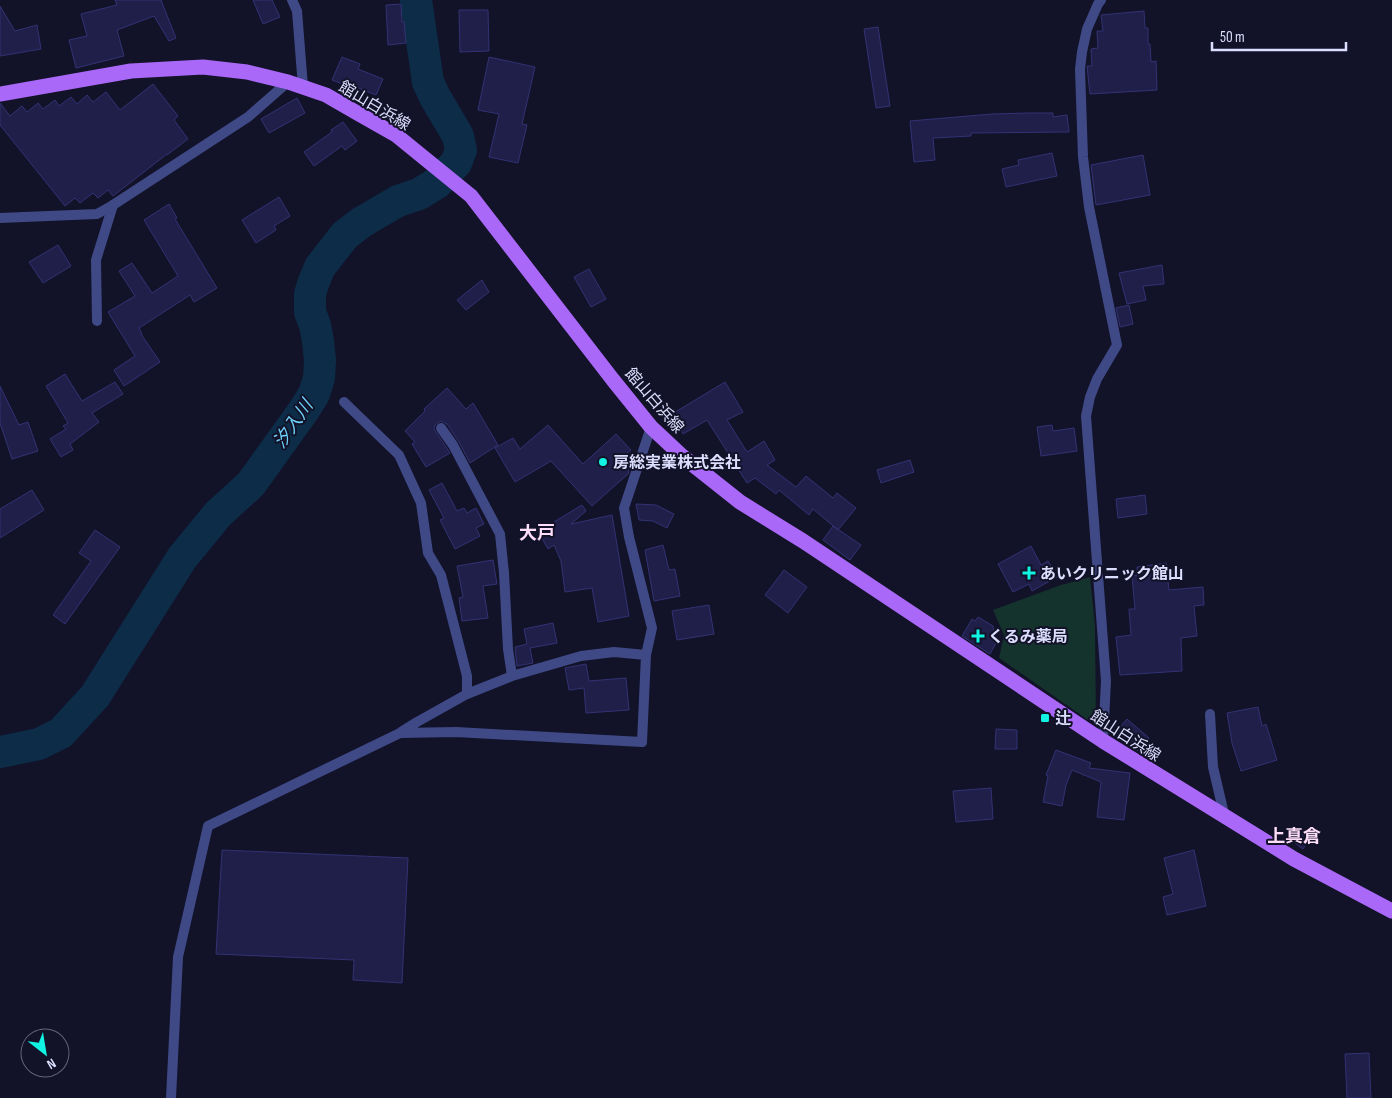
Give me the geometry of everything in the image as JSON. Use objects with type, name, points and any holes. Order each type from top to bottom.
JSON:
[{"type":"main road","name":"館山白浜線","points":[[0,94],[131,71],[203,67],[247,72],[288,82],[326,95],[396,135],[471,196],[651,427],[682,456],[740,502],[803,541],[1103,741],[1225,818],[1294,859],[1392,911]]},
{"type":"street","points":[[292,0],[297,11],[303,87]]},
{"type":"street","points":[[1101,0],[1087,29],[1080,69],[1082,157],[1089,207],[1117,345],[1097,378],[1086,416],[1106,680],[1103,741]]},
{"type":"street","points":[[0,218],[97,214],[248,117],[288,82]]},
{"type":"street","points":[[97,321],[96,260],[113,205]]},
{"type":"street","points":[[344,402],[399,455],[421,504],[428,553],[441,576],[467,676],[467,694]]},
{"type":"street","points":[[400,733],[456,732],[642,742],[646,655],[652,628],[629,537],[624,508],[651,427]]},
{"type":"street","points":[[440,428],[453,444],[500,534],[508,649],[512,676]]},
{"type":"street","points":[[171,1098],[178,957],[208,826],[400,733],[467,694],[512,676],[581,656],[614,652],[646,655]]},
{"type":"street","points":[[1210,714],[1213,767],[1225,818]]},
{"type":"green space","points":[[1090,577],[1095,626],[1096,722],[1088,720],[999,658],[1004,635],[993,610],[1061,585]]},
{"type":"building","points":[[115,0],[161,0],[176,38],[169,41],[154,16],[117,30],[124,56],[76,68],[69,40],[87,36],[81,14],[117,5]]},
{"type":"building","points":[[253,0],[272,0],[280,17],[263,24]]},
{"type":"building","points":[[401,4],[406,43],[388,45],[386,5]]},
{"type":"building","points":[[0,6],[15,31],[37,25],[41,49],[0,56]]},
{"type":"building","points":[[459,10],[488,10],[489,51],[460,52]]},
{"type":"building","points":[[1144,11],[1145,28],[1148,28],[1151,62],[1156,61],[1157,90],[1090,94],[1087,66],[1092,66],[1091,49],[1098,48],[1097,31],[1103,31],[1101,15]]},
{"type":"building","points":[[878,27],[890,106],[876,108],[864,29]]},
{"type":"building","points":[[342,57],[360,64],[358,69],[383,79],[376,95],[332,80]]},
{"type":"building","points":[[489,57],[535,67],[522,124],[527,125],[518,163],[489,157],[499,114],[478,110]]},
{"type":"building","points":[[153,84],[178,116],[174,120],[188,139],[113,196],[108,190],[98,198],[93,193],[80,203],[75,198],[65,206],[0,125],[0,103],[10,116],[22,106],[27,112],[38,103],[43,109],[55,100],[59,106],[71,97],[77,104],[87,95],[93,102],[106,92],[120,110]]},
{"type":"building","points":[[297,98],[305,113],[269,133],[261,119]]},
{"type":"building","points":[[1053,113],[1053,117],[1067,115],[1069,132],[971,133],[971,136],[933,138],[935,160],[914,162],[910,121]]},
{"type":"building","points":[[343,122],[357,141],[345,150],[342,146],[314,166],[304,152]]},
{"type":"building","points":[[1052,153],[1057,176],[1006,187],[1002,169],[1019,165],[1018,160]]},
{"type":"building","points":[[1143,155],[1150,195],[1096,205],[1091,165]]},
{"type":"building","points":[[279,197],[290,216],[274,226],[276,230],[256,243],[242,220]]},
{"type":"building","points":[[169,204],[177,218],[175,219],[217,288],[194,302],[190,295],[139,328],[160,362],[124,386],[114,370],[135,356],[108,312],[135,296],[119,271],[132,263],[152,293],[178,276],[144,220]]},
{"type":"building","points":[[58,245],[71,266],[43,283],[29,262]]},
{"type":"building","points":[[1162,265],[1164,284],[1143,286],[1146,300],[1127,304],[1119,273]]},
{"type":"building","points":[[589,269],[606,299],[591,307],[574,277]]},
{"type":"building","points":[[482,280],[489,292],[466,310],[457,300]]},
{"type":"building","points":[[1129,305],[1133,324],[1120,327],[1116,308]]},
{"type":"building","points":[[65,374],[82,401],[115,382],[123,394],[92,413],[99,422],[70,444],[73,450],[61,457],[50,439],[66,429],[63,426],[68,423],[46,386]]},
{"type":"building","points":[[725,382],[743,412],[727,420],[747,452],[764,441],[775,460],[767,465],[796,487],[806,476],[833,498],[837,493],[856,508],[838,530],[813,509],[809,515],[779,490],[776,494],[755,478],[747,483],[707,420],[683,434],[672,414]]},
{"type":"building","points":[[0,386],[19,425],[28,422],[38,451],[12,459],[0,423]]},
{"type":"building","points":[[447,388],[466,409],[473,403],[498,445],[470,463],[447,424],[440,421],[435,425],[434,429],[450,453],[426,467],[412,444],[415,442],[405,431],[425,411],[424,409]]},
{"type":"building","name":"房総実業株式会社","points":[[548,425],[583,464],[616,434],[631,450],[619,460],[629,471],[628,474],[592,506],[551,461],[515,482],[495,448],[513,438],[520,449]]},
{"type":"building","points":[[1052,425],[1053,431],[1074,428],[1077,451],[1041,456],[1037,427]]},
{"type":"building","points":[[910,460],[914,472],[881,483],[877,470]]},
{"type":"building","points":[[442,483],[457,511],[464,508],[467,513],[476,508],[484,524],[476,528],[480,536],[455,549],[440,520],[444,518],[429,490]]},
{"type":"building","points":[[32,490],[44,510],[0,538],[0,509]]},
{"type":"building","points":[[1145,495],[1147,514],[1118,518],[1116,499]]},
{"type":"building","points":[[636,504],[656,505],[674,514],[667,528],[653,521],[639,520]]},
{"type":"building","points":[[582,505],[586,511],[571,524],[612,515],[629,616],[598,622],[592,588],[565,592],[561,561],[554,545],[548,549],[540,535],[545,532],[544,528]]},
{"type":"building","points":[[833,526],[861,545],[850,560],[823,540]]},
{"type":"building","points":[[95,530],[120,547],[65,624],[53,615],[91,561],[79,553]]},
{"type":"building","points":[[663,545],[669,570],[675,569],[680,596],[654,601],[645,550]]},
{"type":"building","name":"あいクリニック館山","points":[[1031,546],[1041,565],[1048,561],[1057,577],[1032,591],[1029,584],[1013,592],[998,564]]},
{"type":"building","points":[[493,560],[497,584],[483,586],[488,618],[462,621],[459,598],[463,597],[457,566]]},
{"type":"building","points":[[1166,563],[1169,590],[1203,587],[1204,605],[1194,606],[1197,636],[1181,638],[1182,671],[1120,675],[1116,637],[1131,635],[1129,609],[1135,609],[1132,576],[1137,575],[1137,567]]},
{"type":"building","points":[[784,570],[807,587],[788,613],[765,595]]},
{"type":"building","points":[[709,605],[714,634],[677,640],[672,611]]},
{"type":"building","name":"くるみ薬局","points":[[978,617],[993,626],[996,643],[990,654],[962,636],[972,619],[975,621]]},
{"type":"building","points":[[553,623],[557,643],[530,648],[533,663],[517,666],[515,647],[527,644],[524,629]]},
{"type":"building","points":[[586,664],[589,681],[626,678],[629,710],[586,713],[584,688],[569,690],[565,668]]},
{"type":"building","points":[[1258,707],[1262,726],[1266,724],[1277,760],[1241,771],[1232,743],[1227,713]]},
{"type":"building","points":[[1127,719],[1149,738],[1138,751],[1116,732]]},
{"type":"building","points":[[996,729],[1017,730],[1017,749],[995,749]]},
{"type":"building","points":[[1056,750],[1091,763],[1089,768],[1130,773],[1124,820],[1097,817],[1101,782],[1072,770],[1066,785],[1062,806],[1043,802],[1048,776],[1046,775]]},
{"type":"building","points":[[991,788],[993,819],[956,822],[953,791]]},
{"type":"building","points":[[1299,830],[1310,838],[1303,849],[1292,841]]},
{"type":"building","points":[[222,850],[408,858],[402,983],[353,980],[354,960],[216,954]]},
{"type":"building","points":[[1194,850],[1206,906],[1167,915],[1163,897],[1173,894],[1164,858]]},
{"type":"building","points":[[1369,1053],[1371,1098],[1347,1098],[1345,1054]]},
{"type":"waterway","name":"汐入川","points":[[0,752],[39,744],[61,733],[95,696],[182,558],[218,514],[251,484],[304,410],[314,394],[319,378],[320,360],[315,325],[310,312],[310,294],[320,267],[330,254],[345,235],[362,222],[398,201],[419,194],[437,183],[456,163],[461,150],[458,136],[428,82],[416,0]]},
{"type":"place","name":"房総実業株式会社","points":[[603,462]]},
{"type":"place","name":"あいクリニック館山","points":[[1029,573]]},
{"type":"place","name":"くるみ薬局","points":[[978,636]]},
{"type":"place","name":"辻","points":[[1045,718]]},
{"type":"district","name":"大戸","points":[[537,533]]},
{"type":"district","name":"上真倉","points":[[1294,836]]}]
